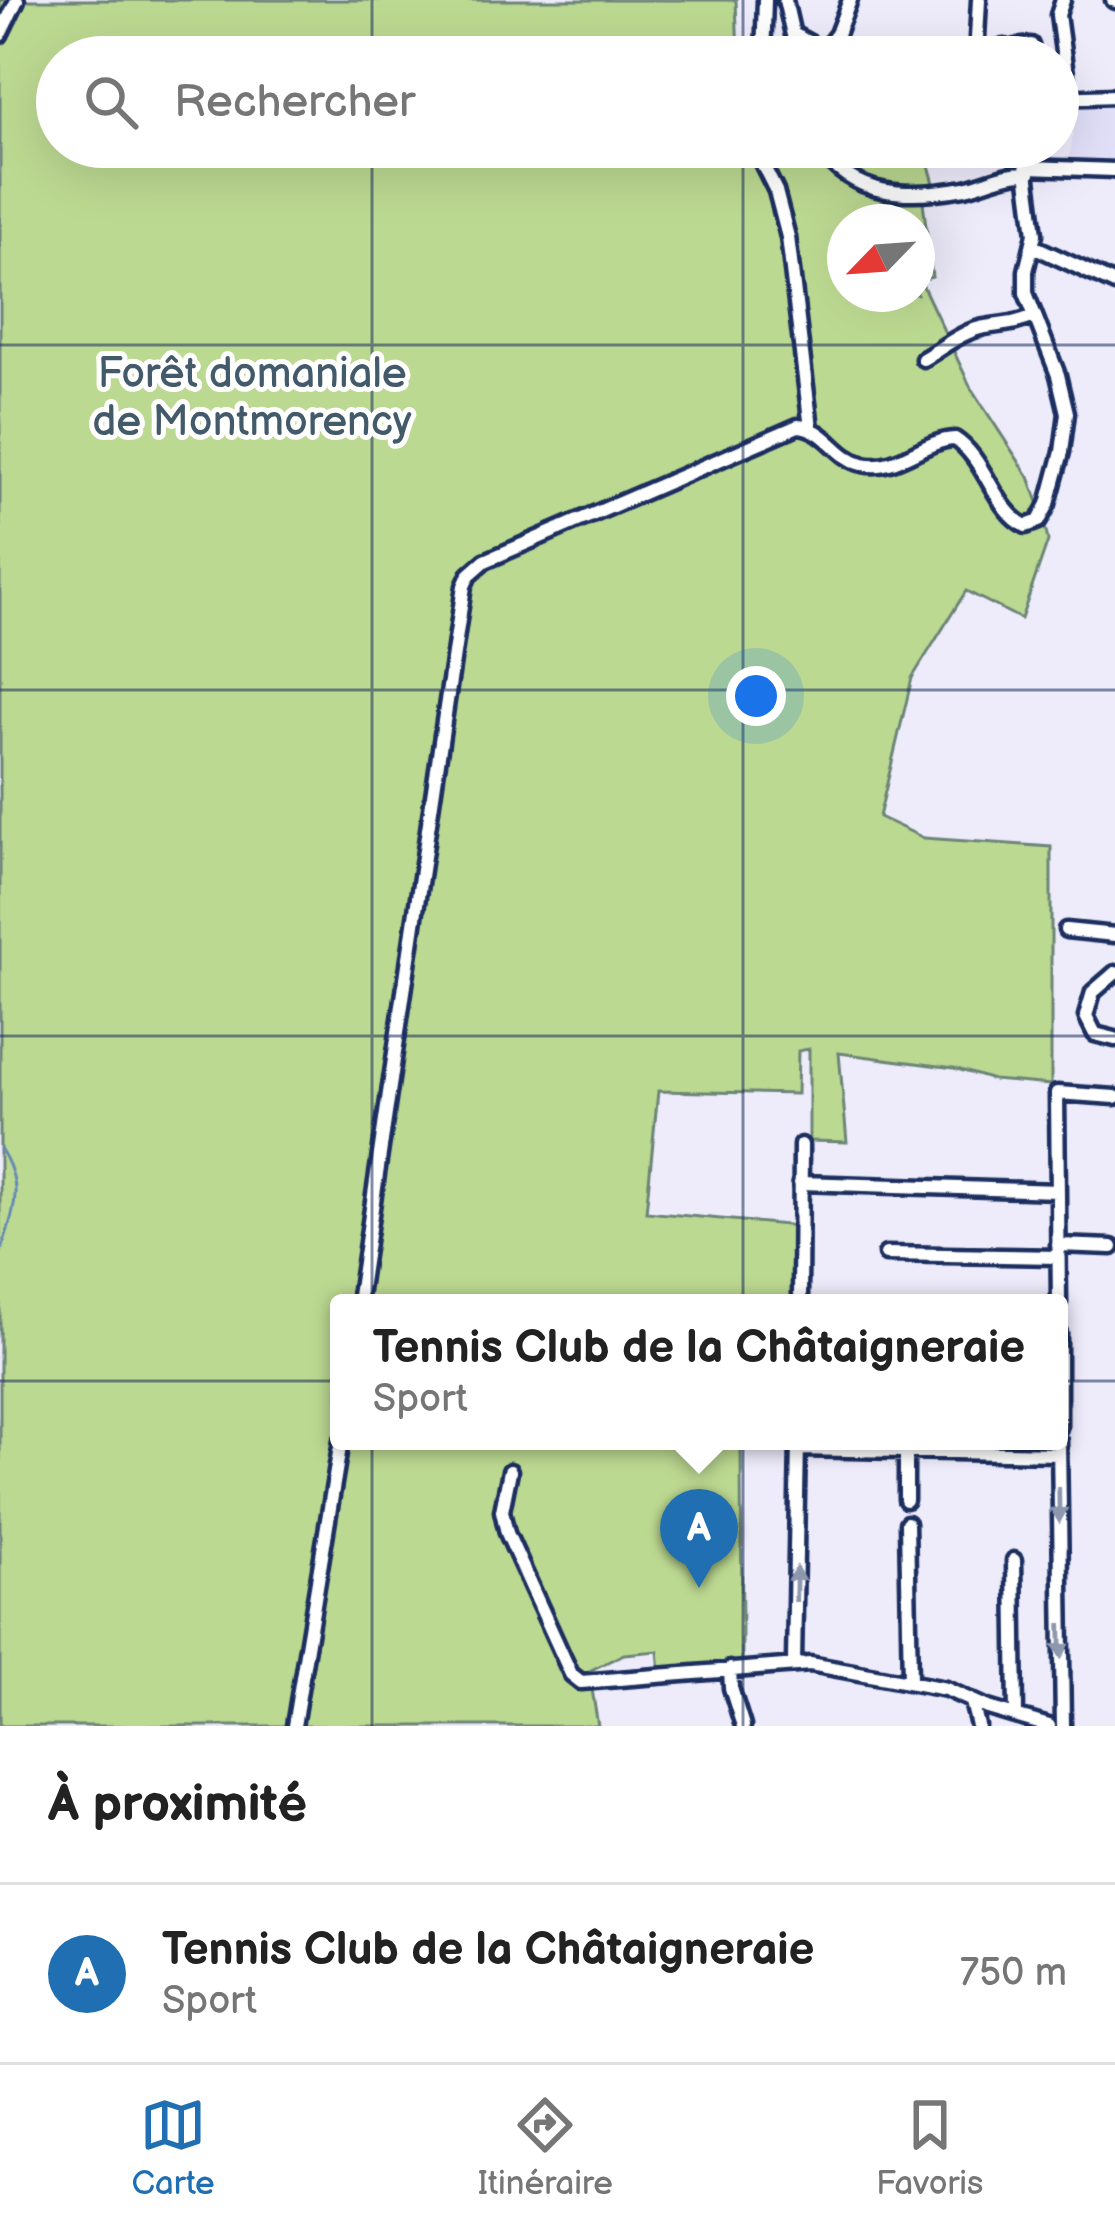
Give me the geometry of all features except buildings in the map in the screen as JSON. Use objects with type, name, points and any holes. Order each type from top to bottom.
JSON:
[{"type":"street","points":[[0,34],[17,0]]},
{"type":"street","points":[[764,36],[765,0]]},
{"type":"street","points":[[785,0],[798,36]]},
{"type":"street","points":[[835,36],[850,0]]},
{"type":"street","points":[[977,36],[979,0]]},
{"type":"street","points":[[1062,36],[1058,15],[1063,0]]},
{"type":"street","points":[[1079,97],[1115,96]]},
{"type":"street","points":[[764,168],[788,237],[811,428]]},
{"type":"street","points":[[836,168],[855,183],[889,192],[968,187],[1029,170],[1115,170]]},
{"type":"street","points":[[359,1294],[469,575],[484,561],[790,428],[811,428],[860,464],[883,465],[955,439],[982,466],[1013,519],[1025,526],[1039,521],[1062,452],[1067,413],[1025,284],[1033,247],[1029,170]]},
{"type":"street","points":[[1033,247],[1115,284]]},
{"type":"street","points":[[922,359],[971,332],[987,326],[1012,326],[1034,316]]},
{"type":"street","points":[[1066,930],[1115,935]]},
{"type":"street","points":[[1115,973],[1096,988],[1086,1016],[1095,1034],[1115,1039]]},
{"type":"street","points":[[1059,1294],[1057,1093],[1115,1097]]},
{"type":"street","points":[[800,1294],[801,1145]]},
{"type":"street","points":[[800,1183],[1058,1191]]},
{"type":"street","points":[[886,1254],[1112,1246]]},
{"type":"street","points":[[294,1726],[340,1450]]},
{"type":"street","points":[[794,1662],[798,1450]]},
{"type":"street","points":[[906,1450],[906,1500]]},
{"type":"street","points":[[1059,1450],[1063,1726]]},
{"type":"street","points":[[510,1471],[502,1511],[507,1533],[581,1682],[794,1662],[946,1689],[1048,1726]]},
{"type":"street","points":[[908,1523],[910,1681]]},
{"type":"street","points":[[1014,1560],[1016,1716]]},
{"type":"street","points":[[730,1669],[730,1688],[743,1726]]},
{"type":"street","points":[[972,1702],[978,1726]]},
{"type":"shaded area","points":[[1079,105],[1115,106],[1114,161],[1079,161]]},
{"type":"green space","name":"Forêt domaniale de Montmorency","points":[[0,0],[736,0],[737,36],[36,36],[36,168],[837,168],[847,179],[922,193],[923,204],[827,204],[827,312],[935,312],[971,388],[1029,477],[1043,516],[1048,541],[1021,619],[966,591],[912,678],[879,817],[924,838],[1051,847],[1051,1085],[993,1080],[954,1068],[839,1053],[847,1142],[809,1141],[809,1049],[798,1051],[797,1094],[658,1091],[646,1212],[797,1226],[794,1294],[330,1294],[330,1450],[741,1450],[742,1661],[660,1671],[658,1651],[624,1654],[589,1671],[598,1726],[0,1726]]},
{"type":"green space","points":[[930,168],[935,187],[894,190],[841,169]]},
{"type":"waterway","points":[[0,1148],[15,1189],[0,1256]]},
{"type":"place","name":"Tennis Club de la Châtaigneraie","points":[[699,1588]]}]
